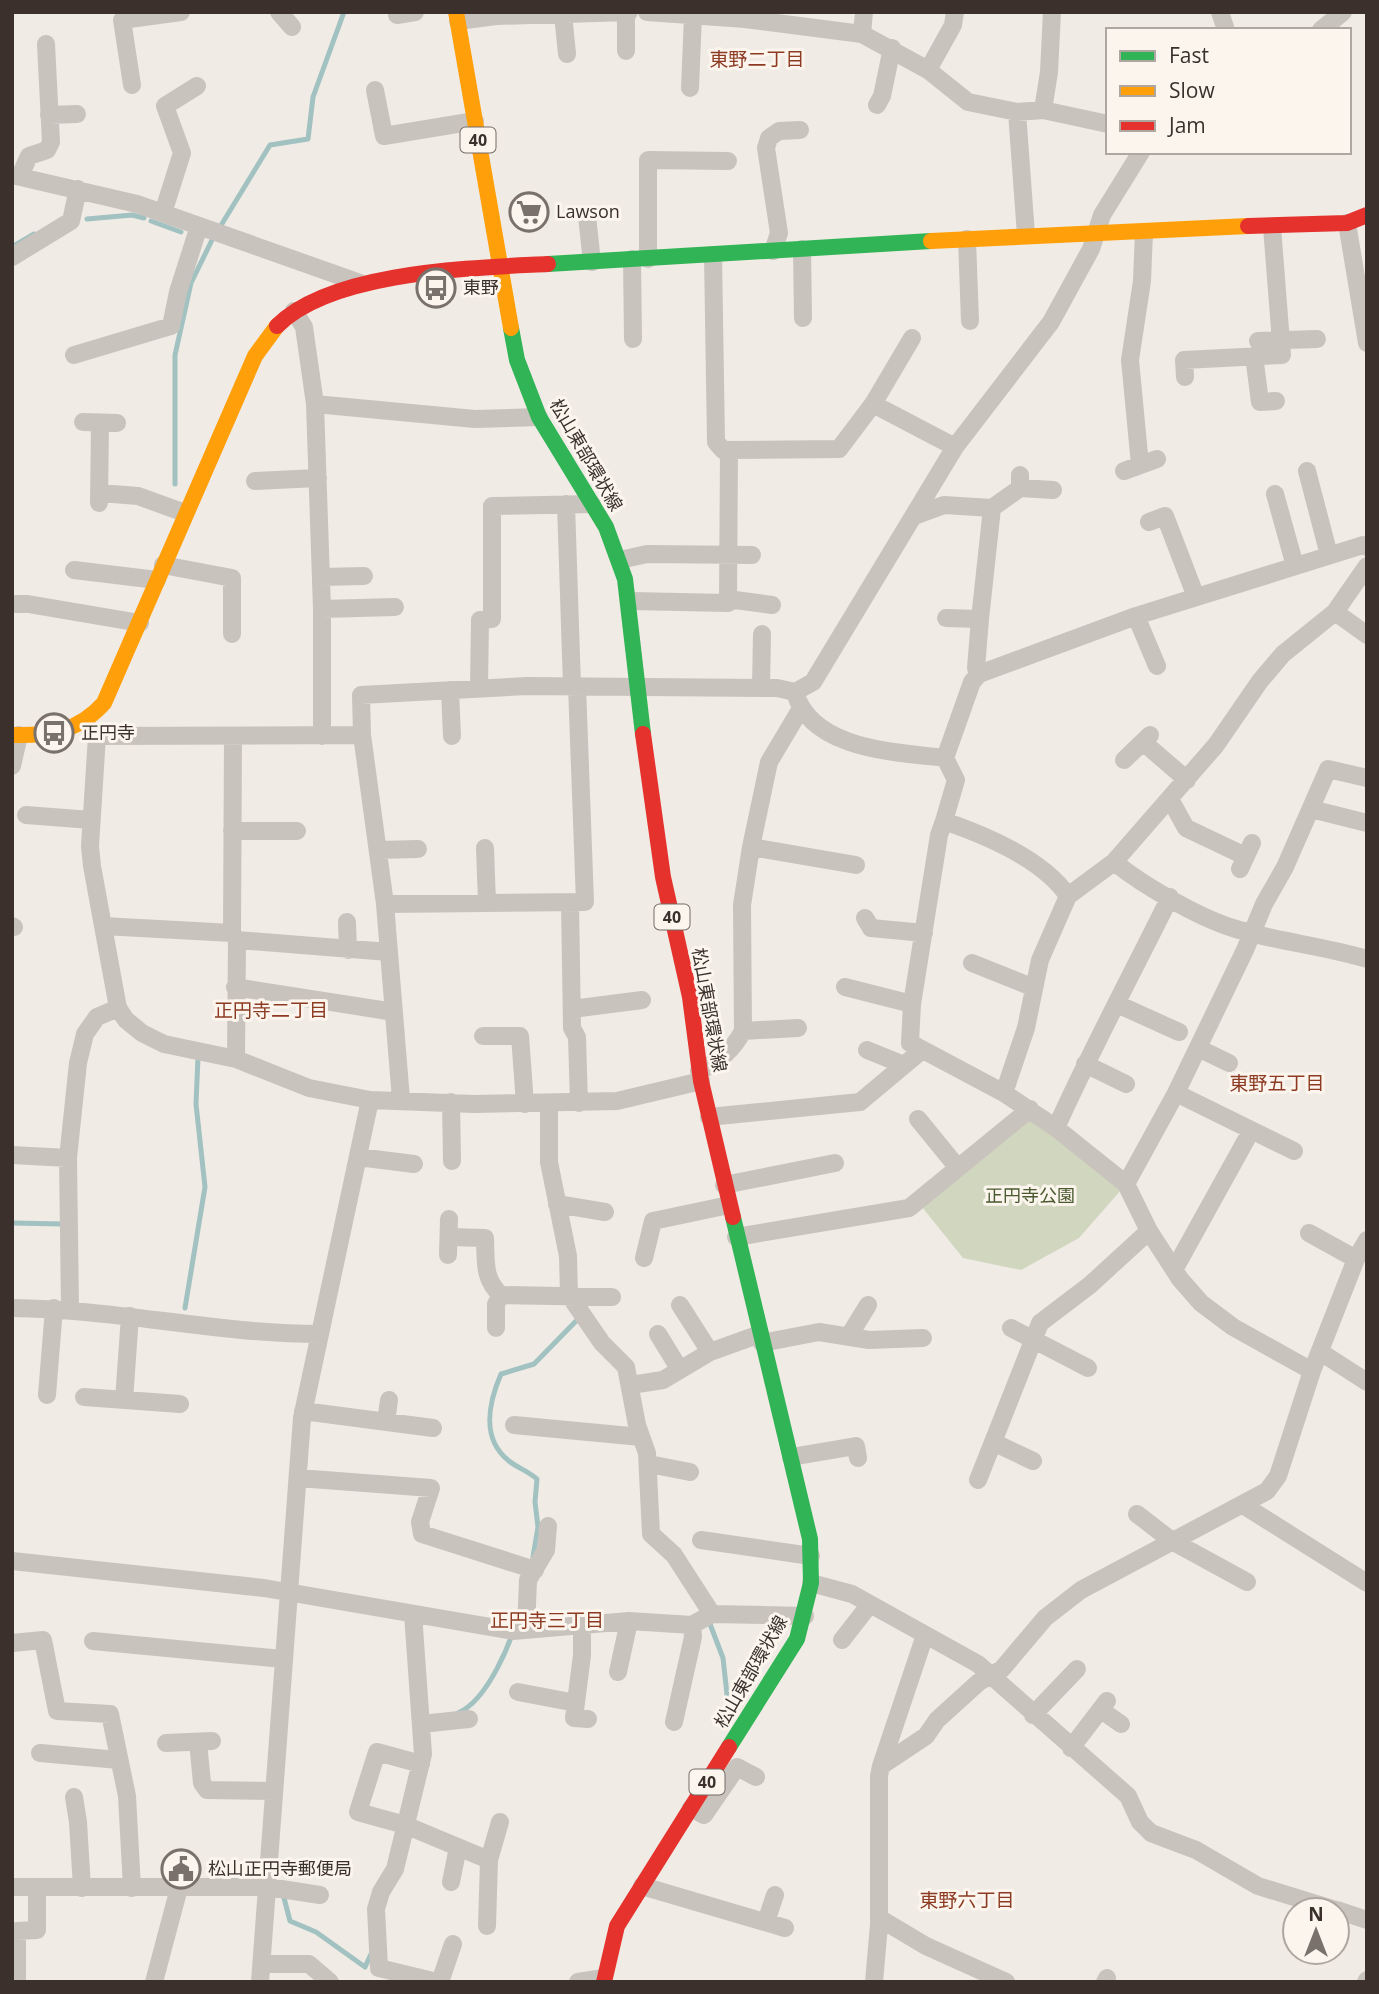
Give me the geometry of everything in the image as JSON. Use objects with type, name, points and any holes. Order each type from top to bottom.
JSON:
[{"type":"main road","name":"松山東部環状線","points":[[457,17],[517,360],[539,417],[593,504],[620,560],[630,601],[636,685],[663,877],[690,998],[700,1076],[736,1237],[807,1522],[811,1556],[811,1583],[805,1616],[797,1639],[617,1926],[604,1980]]},
{"type":"main road","points":[[16,735],[91,730],[114,684],[185,513],[255,356],[271,332],[294,311],[314,299],[360,283],[499,267],[1096,231],[1144,232],[1347,223],[1367,215]]},
{"type":"street","points":[[132,85],[122,20],[181,12]]},
{"type":"street","points":[[279,12],[292,27]]},
{"type":"street","points":[[397,15],[415,12]]},
{"type":"street","points":[[457,17],[628,12],[626,51]]},
{"type":"street","points":[[647,12],[736,15],[862,34],[928,70],[968,102],[1017,112],[1043,110],[1106,124]]},
{"type":"street","points":[[862,34],[864,12]]},
{"type":"street","points":[[928,70],[953,25],[955,12]]},
{"type":"street","points":[[1043,110],[1049,72],[1052,12]]},
{"type":"street","points":[[1323,28],[1343,12]]},
{"type":"street","points":[[556,14],[566,54]]},
{"type":"street","points":[[690,88],[693,15]]},
{"type":"street","points":[[46,44],[51,142],[47,150],[26,160],[16,176],[163,214],[360,283]]},
{"type":"street","points":[[877,105],[883,96],[892,48]]},
{"type":"street","points":[[163,214],[182,153],[165,106],[197,86]]},
{"type":"street","points":[[375,90],[384,136],[475,121]]},
{"type":"street","points":[[1017,112],[1026,235]]},
{"type":"street","points":[[49,115],[78,114]]},
{"type":"street","points":[[773,251],[779,233],[766,148],[769,138],[779,131],[800,130]]},
{"type":"street","points":[[401,1099],[385,904],[362,735],[361,695],[479,688],[636,685],[761,687],[795,692],[813,682],[955,447],[1051,322],[1091,249],[1102,215],[1140,154]]},
{"type":"street","points":[[633,339],[648,160],[728,161]]},
{"type":"street","points":[[12,257],[71,221],[78,190]]},
{"type":"street","points":[[587,216],[592,262]]},
{"type":"street","points":[[1347,223],[1363,304],[1367,343]]},
{"type":"street","points":[[86,357],[171,326],[178,292],[199,226]]},
{"type":"street","points":[[1185,377],[1184,360],[1256,349],[1282,355],[1272,227]]},
{"type":"street","points":[[1140,465],[1130,360],[1142,281],[1144,232]]},
{"type":"street","points":[[967,239],[970,321]]},
{"type":"street","points":[[802,249],[803,318]]},
{"type":"street","points":[[713,254],[716,442],[729,451],[839,449],[873,404],[912,338]]},
{"type":"street","points":[[294,311],[304,327],[315,404],[322,609],[322,736]]},
{"type":"street","points":[[1282,340],[1317,339]]},
{"type":"street","points":[[1256,349],[1260,402],[1276,401]]},
{"type":"street","points":[[315,404],[475,419],[539,417]]},
{"type":"street","points":[[873,404],[955,447]]},
{"type":"street","points":[[100,423],[99,499],[138,496],[185,513]]},
{"type":"street","points":[[630,601],[728,603],[729,451]]},
{"type":"street","points":[[1307,471],[1329,555]]},
{"type":"street","points":[[255,481],[318,478]]},
{"type":"street","points":[[979,674],[976,668],[992,508],[1020,482],[1053,490]]},
{"type":"street","points":[[1275,494],[1295,566]]},
{"type":"street","points":[[479,688],[480,620],[492,619],[492,506],[593,504]]},
{"type":"street","points":[[385,904],[585,902],[566,505]]},
{"type":"street","points":[[914,516],[944,505],[992,508]]},
{"type":"street","points":[[1149,522],[1165,516],[1196,597]]},
{"type":"street","points":[[1312,1371],[1233,1327],[1200,1303],[1174,1270],[1149,1231],[1126,1184],[1030,1109],[947,1060],[921,1051],[910,1043],[908,1033],[939,835],[956,780],[945,758],[972,682],[979,674],[1136,616],[1329,555],[1363,545],[1367,547]]},
{"type":"street","points":[[620,560],[647,554],[752,555]]},
{"type":"street","points":[[1004,1093],[1026,1028],[1032,987],[1044,948],[1068,896],[1114,862],[1187,779],[1283,654],[1335,612],[1367,566]]},
{"type":"street","points":[[74,570],[232,578],[232,634]]},
{"type":"street","points":[[321,577],[364,576]]},
{"type":"street","points":[[728,599],[772,605]]},
{"type":"street","points":[[12,604],[28,604],[140,623]]},
{"type":"street","points":[[322,609],[395,607]]},
{"type":"street","points":[[1335,612],[1367,635]]},
{"type":"street","points":[[1136,616],[1157,666]]},
{"type":"street","points":[[946,618],[980,619]]},
{"type":"street","points":[[761,687],[762,634]]},
{"type":"street","points":[[450,690],[452,736]]},
{"type":"street","points":[[795,692],[800,710],[844,741],[862,747],[945,758]]},
{"type":"street","points":[[362,735],[233,737],[91,730],[92,866],[118,1008],[126,1020],[142,1033],[164,1044],[236,1059],[309,1088],[370,1100],[525,1104],[617,1101],[700,1076],[736,1044],[743,1031],[742,905],[751,847],[769,762],[800,710]]},
{"type":"street","points":[[12,766],[16,735]]},
{"type":"street","points":[[233,737],[236,1059]]},
{"type":"street","points":[[1124,760],[1147,739],[1187,779]]},
{"type":"street","points":[[1126,1184],[1198,1048],[1328,769],[1367,778]]},
{"type":"street","points":[[1170,799],[1186,828],[1245,856]]},
{"type":"street","points":[[1311,809],[1367,823]]},
{"type":"street","points":[[26,815],[91,820]]},
{"type":"street","points":[[944,821],[992,837],[1059,883],[1068,896]]},
{"type":"street","points":[[232,831],[297,831]]},
{"type":"street","points":[[751,847],[856,865]]},
{"type":"street","points":[[485,848],[487,903]]},
{"type":"street","points":[[378,850],[418,849]]},
{"type":"street","points":[[1114,862],[1136,880],[1218,921],[1252,933],[1334,948],[1367,959]]},
{"type":"street","points":[[1056,1128],[1099,1033],[1117,1004],[1170,897]]},
{"type":"street","points":[[570,902],[572,1028],[577,1037],[579,1103]]},
{"type":"street","points":[[865,918],[871,928],[924,933]]},
{"type":"street","points":[[346,922],[348,950]]},
{"type":"street","points":[[103,926],[389,952]]},
{"type":"street","points":[[972,963],[1032,987]]},
{"type":"street","points":[[235,987],[394,1012]]},
{"type":"street","points":[[845,987],[912,1004]]},
{"type":"street","points":[[572,1009],[642,1000]]},
{"type":"street","points":[[1117,1004],[1179,1032]]},
{"type":"street","points":[[47,1395],[62,1308],[68,1158],[78,1063],[85,1034],[97,1017],[118,1008]]},
{"type":"street","points":[[743,1031],[798,1028]]},
{"type":"street","points":[[483,1036],[508,1029],[520,1036],[525,1104]]},
{"type":"street","points":[[1198,1048],[1229,1063]]},
{"type":"street","points":[[867,1050],[904,1065]]},
{"type":"street","points":[[709,1117],[781,1108],[850,1106],[860,1102],[921,1051]]},
{"type":"street","points":[[1085,1064],[1126,1084]]},
{"type":"street","points":[[1176,1093],[1294,1151]]},
{"type":"street","points":[[330,1982],[309,1964],[261,1973],[303,1411],[370,1100]]},
{"type":"street","points":[[451,1102],[452,1161]]},
{"type":"street","points":[[549,1104],[549,1162],[568,1256],[569,1295],[602,1343],[622,1360],[631,1385],[649,1464],[651,1534],[674,1555],[712,1614]]},
{"type":"street","points":[[736,1237],[909,1208],[1030,1109]]},
{"type":"street","points":[[918,1119],[958,1168]]},
{"type":"street","points":[[1174,1270],[1251,1131]]},
{"type":"street","points":[[12,1155],[68,1158]]},
{"type":"street","points":[[358,1157],[414,1164]]},
{"type":"street","points":[[724,1185],[835,1163]]},
{"type":"street","points":[[558,1203],[605,1212]]},
{"type":"street","points":[[644,1258],[653,1221],[729,1206]]},
{"type":"street","points":[[978,1480],[1040,1323],[1090,1285],[1149,1231]]},
{"type":"street","points":[[1309,1233],[1356,1259]]},
{"type":"street","points":[[449,1237],[485,1238],[487,1277],[490,1284],[501,1294],[611,1297]]},
{"type":"street","points":[[881,1766],[926,1736],[937,1720],[979,1682],[1002,1669],[1045,1618],[1081,1590],[1267,1491],[1278,1476],[1312,1371],[1356,1259],[1367,1240]]},
{"type":"street","points":[[496,1328],[496,1304],[501,1294]]},
{"type":"street","points":[[680,1304],[710,1352]]},
{"type":"street","points":[[849,1336],[868,1305]]},
{"type":"street","points":[[12,1308],[62,1308],[279,1334],[320,1334]]},
{"type":"street","points":[[124,1400],[130,1316]]},
{"type":"street","points":[[1011,1328],[1088,1368]]},
{"type":"street","points":[[631,1385],[663,1380],[710,1352],[761,1339],[819,1332],[869,1340],[923,1338]]},
{"type":"street","points":[[658,1334],[680,1370]]},
{"type":"street","points":[[1321,1353],[1367,1382]]},
{"type":"street","points":[[84,1397],[180,1404]]},
{"type":"street","points":[[386,1422],[389,1400]]},
{"type":"street","points":[[303,1411],[433,1428]]},
{"type":"street","points":[[523,1421],[641,1437]]},
{"type":"street","points":[[993,1442],[1033,1461]]},
{"type":"street","points":[[791,1457],[856,1446],[858,1458]]},
{"type":"street","points":[[649,1464],[690,1472]]},
{"type":"street","points":[[298,1478],[431,1488],[420,1522],[422,1534],[535,1570]]},
{"type":"street","points":[[1243,1505],[1367,1583]]},
{"type":"street","points":[[1137,1514],[1171,1541],[1247,1581]]},
{"type":"street","points":[[526,1630],[528,1580],[548,1544],[548,1526]]},
{"type":"street","points":[[701,1540],[811,1556]]},
{"type":"street","points":[[12,1561],[171,1576],[513,1631],[629,1622],[692,1626],[712,1614],[805,1616]]},
{"type":"street","points":[[811,1583],[832,1587],[870,1604],[978,1664],[1128,1796],[1140,1822],[1151,1833],[1196,1850],[1258,1886],[1290,1896]]},
{"type":"street","points":[[842,1640],[870,1604]]},
{"type":"street","points":[[413,1614],[421,1724],[421,1765],[395,1869],[381,1892],[376,1909],[379,1968],[439,1982],[453,1944]]},
{"type":"street","points":[[618,1672],[629,1622]]},
{"type":"street","points":[[582,1625],[582,1655],[574,1718],[588,1719]]},
{"type":"street","points":[[674,1722],[693,1637],[692,1626]]},
{"type":"street","points":[[874,1982],[879,1918],[879,1776],[925,1635]]},
{"type":"street","points":[[12,1643],[43,1640],[57,1711],[110,1714],[127,1796],[132,1888]]},
{"type":"street","points":[[93,1641],[284,1659]]},
{"type":"street","points":[[1033,1714],[1077,1669]]},
{"type":"street","points":[[518,1692],[576,1703]]},
{"type":"street","points":[[1071,1748],[1104,1705],[1121,1724]]},
{"type":"street","points":[[421,1724],[469,1719]]},
{"type":"street","points":[[166,1743],[205,1741],[202,1783],[207,1790],[274,1791]]},
{"type":"street","points":[[421,1765],[377,1752],[358,1812],[405,1825],[489,1860]]},
{"type":"street","points":[[54,1773],[47,1754],[119,1760]]},
{"type":"street","points":[[691,1808],[704,1815],[737,1767],[756,1777]]},
{"type":"street","points":[[74,1797],[82,1888]]},
{"type":"street","points":[[488,1926],[489,1860],[500,1822]]},
{"type":"street","points":[[451,1882],[458,1847]]},
{"type":"street","points":[[642,1886],[785,1928]]},
{"type":"street","points":[[12,1887],[268,1887],[320,1895]]},
{"type":"street","points":[[154,1982],[179,1888]]},
{"type":"street","points":[[17,1982],[17,1931],[37,1930],[37,1889]]},
{"type":"street","points":[[766,1922],[775,1895]]},
{"type":"street","points":[[879,1918],[926,1947],[1006,1982]]},
{"type":"street","points":[[578,1982],[604,1980]]},
{"type":"green space","name":"正円寺公園","points":[[1031,1118],[1121,1190],[1079,1238],[1021,1270],[963,1258],[922,1207]]},
{"type":"waterway","points":[[220,227],[270,145],[308,139],[313,97],[344,12]]},
{"type":"waterway","points":[[87,219],[132,215],[144,218]]},
{"type":"waterway","points":[[151,221],[181,232]]},
{"type":"waterway","points":[[12,247],[34,234]]},
{"type":"waterway","points":[[175,484],[175,355],[191,283],[212,240]]},
{"type":"waterway","points":[[185,1308],[205,1187],[196,1104],[198,1057]]},
{"type":"waterway","points":[[12,1223],[62,1224]]},
{"type":"waterway","points":[[533,1557],[538,1527],[535,1502],[537,1479],[509,1461],[494,1442],[490,1419],[493,1396],[501,1374],[534,1364],[580,1317]]},
{"type":"waterway","points":[[458,1713],[469,1706],[489,1683],[505,1653],[519,1611]]},
{"type":"waterway","points":[[710,1624],[723,1658],[730,1722]]},
{"type":"waterway","points":[[283,1894],[290,1921],[316,1932],[365,1967],[372,1952]]},
{"type":"traffic: fast","points":[[548,264],[931,241]]},
{"type":"traffic: fast","points":[[511,328],[517,360],[539,417],[606,527],[625,579],[643,734]]},
{"type":"traffic: fast","points":[[729,1747],[797,1639],[811,1583],[810,1539],[733,1217]]},
{"type":"traffic: slow","points":[[456,12],[511,328]]},
{"type":"traffic: slow","points":[[931,241],[1248,226]]},
{"type":"traffic: slow","points":[[12,735],[62,730],[84,720],[104,703],[255,356],[277,326]]},
{"type":"traffic: jam","points":[[1248,226],[1347,223],[1367,215]]},
{"type":"traffic: jam","points":[[277,326],[301,308],[332,294],[367,283],[444,271],[548,264]]},
{"type":"traffic: jam","points":[[643,734],[663,877],[690,997],[701,1081],[733,1217]]},
{"type":"traffic: jam","points":[[604,1982],[617,1926],[729,1747]]},
{"type":"place","name":"Lawson","points":[[529,212]]},
{"type":"place","name":"東野","points":[[436,288]]},
{"type":"place","name":"正円寺","points":[[54,733]]},
{"type":"place","name":"松山正円寺郵便局","points":[[181,1869]]},
{"type":"district","name":"東野二丁目","points":[[757,59]]},
{"type":"district","name":"正円寺二丁目","points":[[271,1010]]},
{"type":"district","name":"東野五丁目","points":[[1277,1083]]},
{"type":"district","name":"正円寺三丁目","points":[[547,1620]]},
{"type":"district","name":"東野六丁目","points":[[967,1900]]}]
